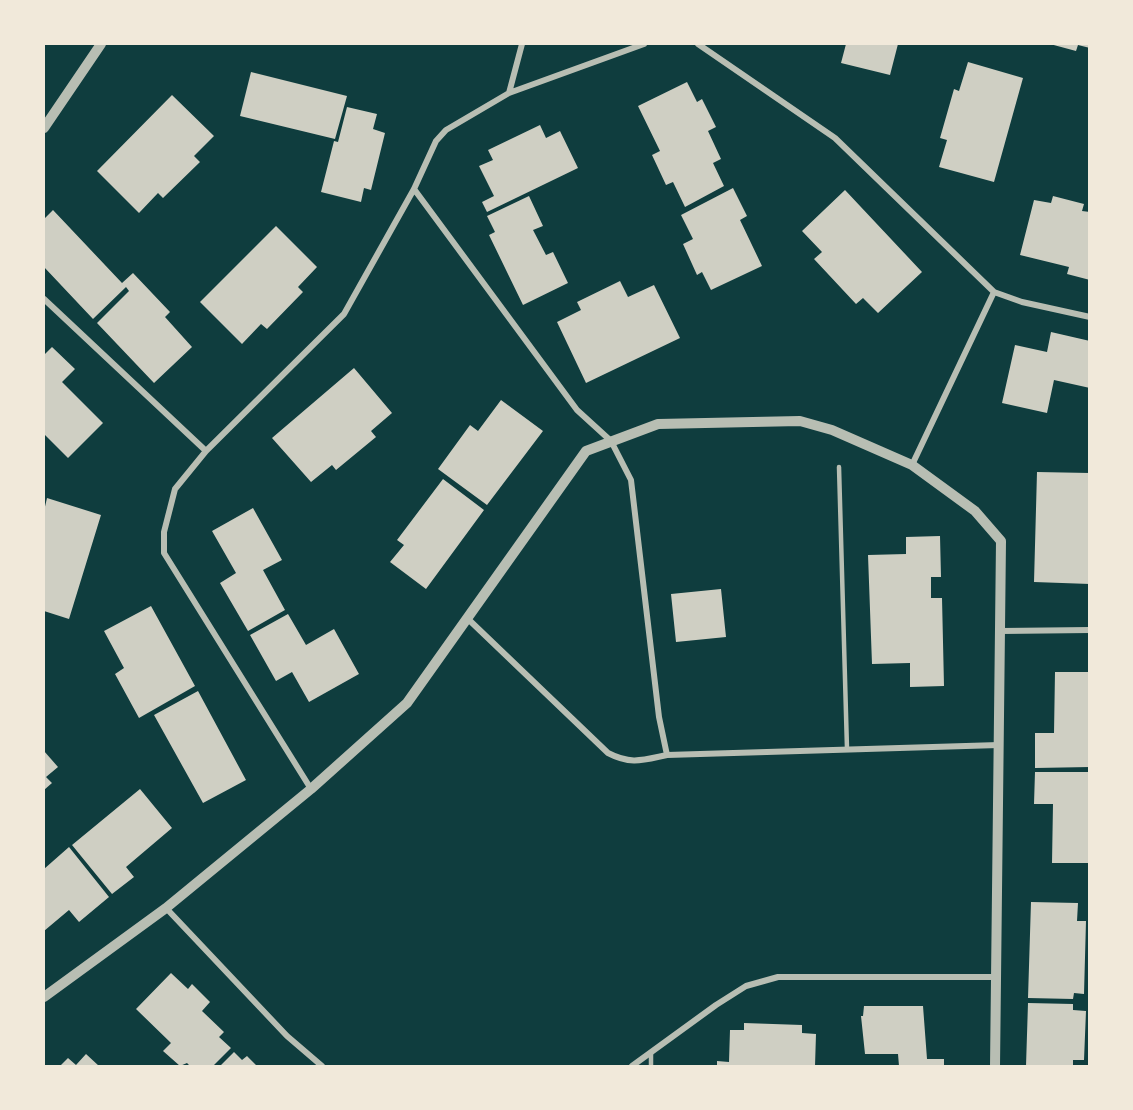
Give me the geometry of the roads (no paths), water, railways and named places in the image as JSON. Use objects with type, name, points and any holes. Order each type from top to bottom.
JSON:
[{"type":"street","points":[[44,128],[100,44]]},
{"type":"street","points":[[509,93],[522,44]]},
{"type":"street","points":[[311,789],[164,553],[165,532],[175,489],[206,451],[344,314],[414,189],[435,141],[446,130],[509,93],[644,44]]},
{"type":"street","points":[[698,44],[835,138],[994,292],[1022,302],[1089,317]]},
{"type":"street","points":[[414,189],[577,410],[611,441],[631,480],[659,717],[667,755]]},
{"type":"street","points":[[912,465],[994,292]]},
{"type":"street","points":[[44,300],[206,451]]},
{"type":"street","points":[[44,997],[166,908],[311,789],[407,703],[586,452],[658,424],[800,421],[832,430],[912,465],[975,511],[1001,541],[995,1066]]},
{"type":"street","points":[[467,618],[608,753],[633,762],[667,755],[999,745]]},
{"type":"street","points":[[1001,631],[1089,630]]},
{"type":"street","points":[[166,908],[287,1036],[322,1066]]},
{"type":"street","points":[[632,1066],[746,986],[778,977],[996,977]]},
{"type":"lane","points":[[839,467],[847,749]]},
{"type":"lane","points":[[651,1052],[651,1066]]}]
